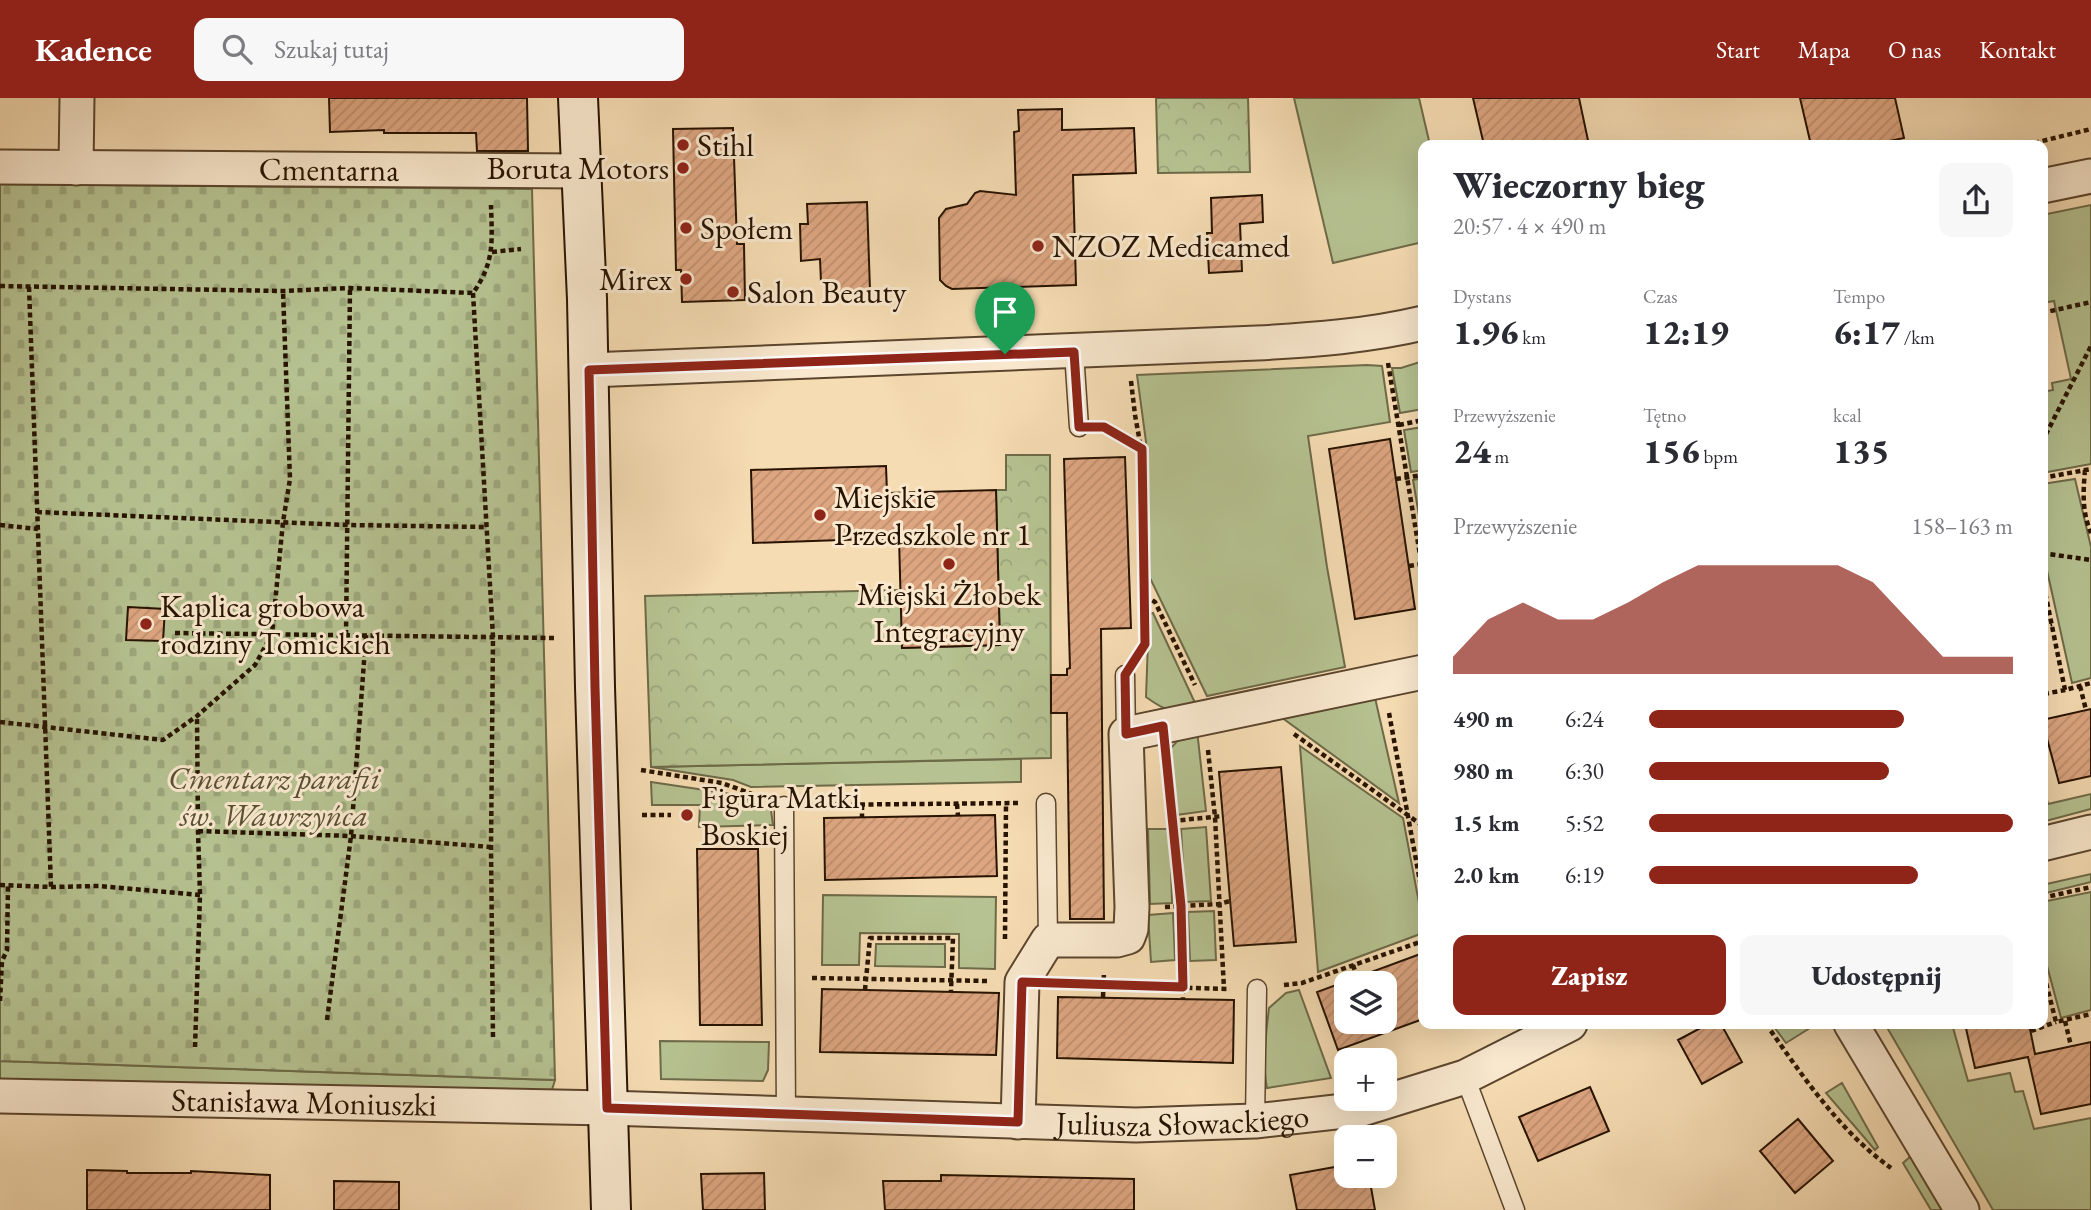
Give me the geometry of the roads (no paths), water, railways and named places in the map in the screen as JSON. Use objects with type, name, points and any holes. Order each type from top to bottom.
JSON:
[{"type":"street","points":[[76,168],[77,98]]},
{"type":"street","points":[[578,98],[589,370],[595,687],[611,1210]]},
{"type":"street","name":"Cmentarna","points":[[0,167],[580,171]]},
{"type":"street","points":[[2048,185],[2091,176]]},
{"type":"street","points":[[589,370],[1074,352],[1329,339],[1397,330],[1418,324]]},
{"type":"street","points":[[1018,1122],[1022,982],[1048,940],[1105,940],[1128,937],[1131,929],[1126,734],[1418,673]]},
{"type":"street","points":[[2048,843],[2091,832]]},
{"type":"street","name":"Juliusza Słowackiego","points":[[607,1108],[1136,1125],[1255,1121],[1362,1109],[1465,1077],[1560,1029]]},
{"type":"street","points":[[1854,1029],[1962,1210]]},
{"type":"street","name":"Stanisława Moniuszki","points":[[0,1096],[607,1108]]},
{"type":"lane","points":[[1074,352],[1079,427]]},
{"type":"lane","points":[[1125,675],[1126,734]]},
{"type":"lane","points":[[1046,803],[1048,940]]},
{"type":"lane","points":[[784,806],[786,1114]]},
{"type":"lane","points":[[1255,1121],[1257,989]]},
{"type":"lane","points":[[1465,1077],[1515,1210]]},
{"type":"place","name":"Stihl","points":[[683,145]]},
{"type":"place","name":"Boruta Motors","points":[[683,168]]},
{"type":"place","name":"Społem","points":[[686,228]]},
{"type":"place","name":"NZOZ Medicamed","points":[[1038,246]]},
{"type":"place","name":"Mirex","points":[[686,279]]},
{"type":"place","name":"Salon Beauty","points":[[733,292]]},
{"type":"place","name":"Miejskie Przedszkole nr 1","points":[[820,515]]},
{"type":"place","name":"Miejski Żłobek Integracyjny","points":[[949,564]]},
{"type":"place","name":"Kaplica grobowa rodziny Tomickich","points":[[146,624]]},
{"type":"place","name":"Figura Matki Boskiej","points":[[687,815]]},
{"type":"park label","name":"Cmentarz parafii św. Wawrzyńca","points":[[274,796]]}]
